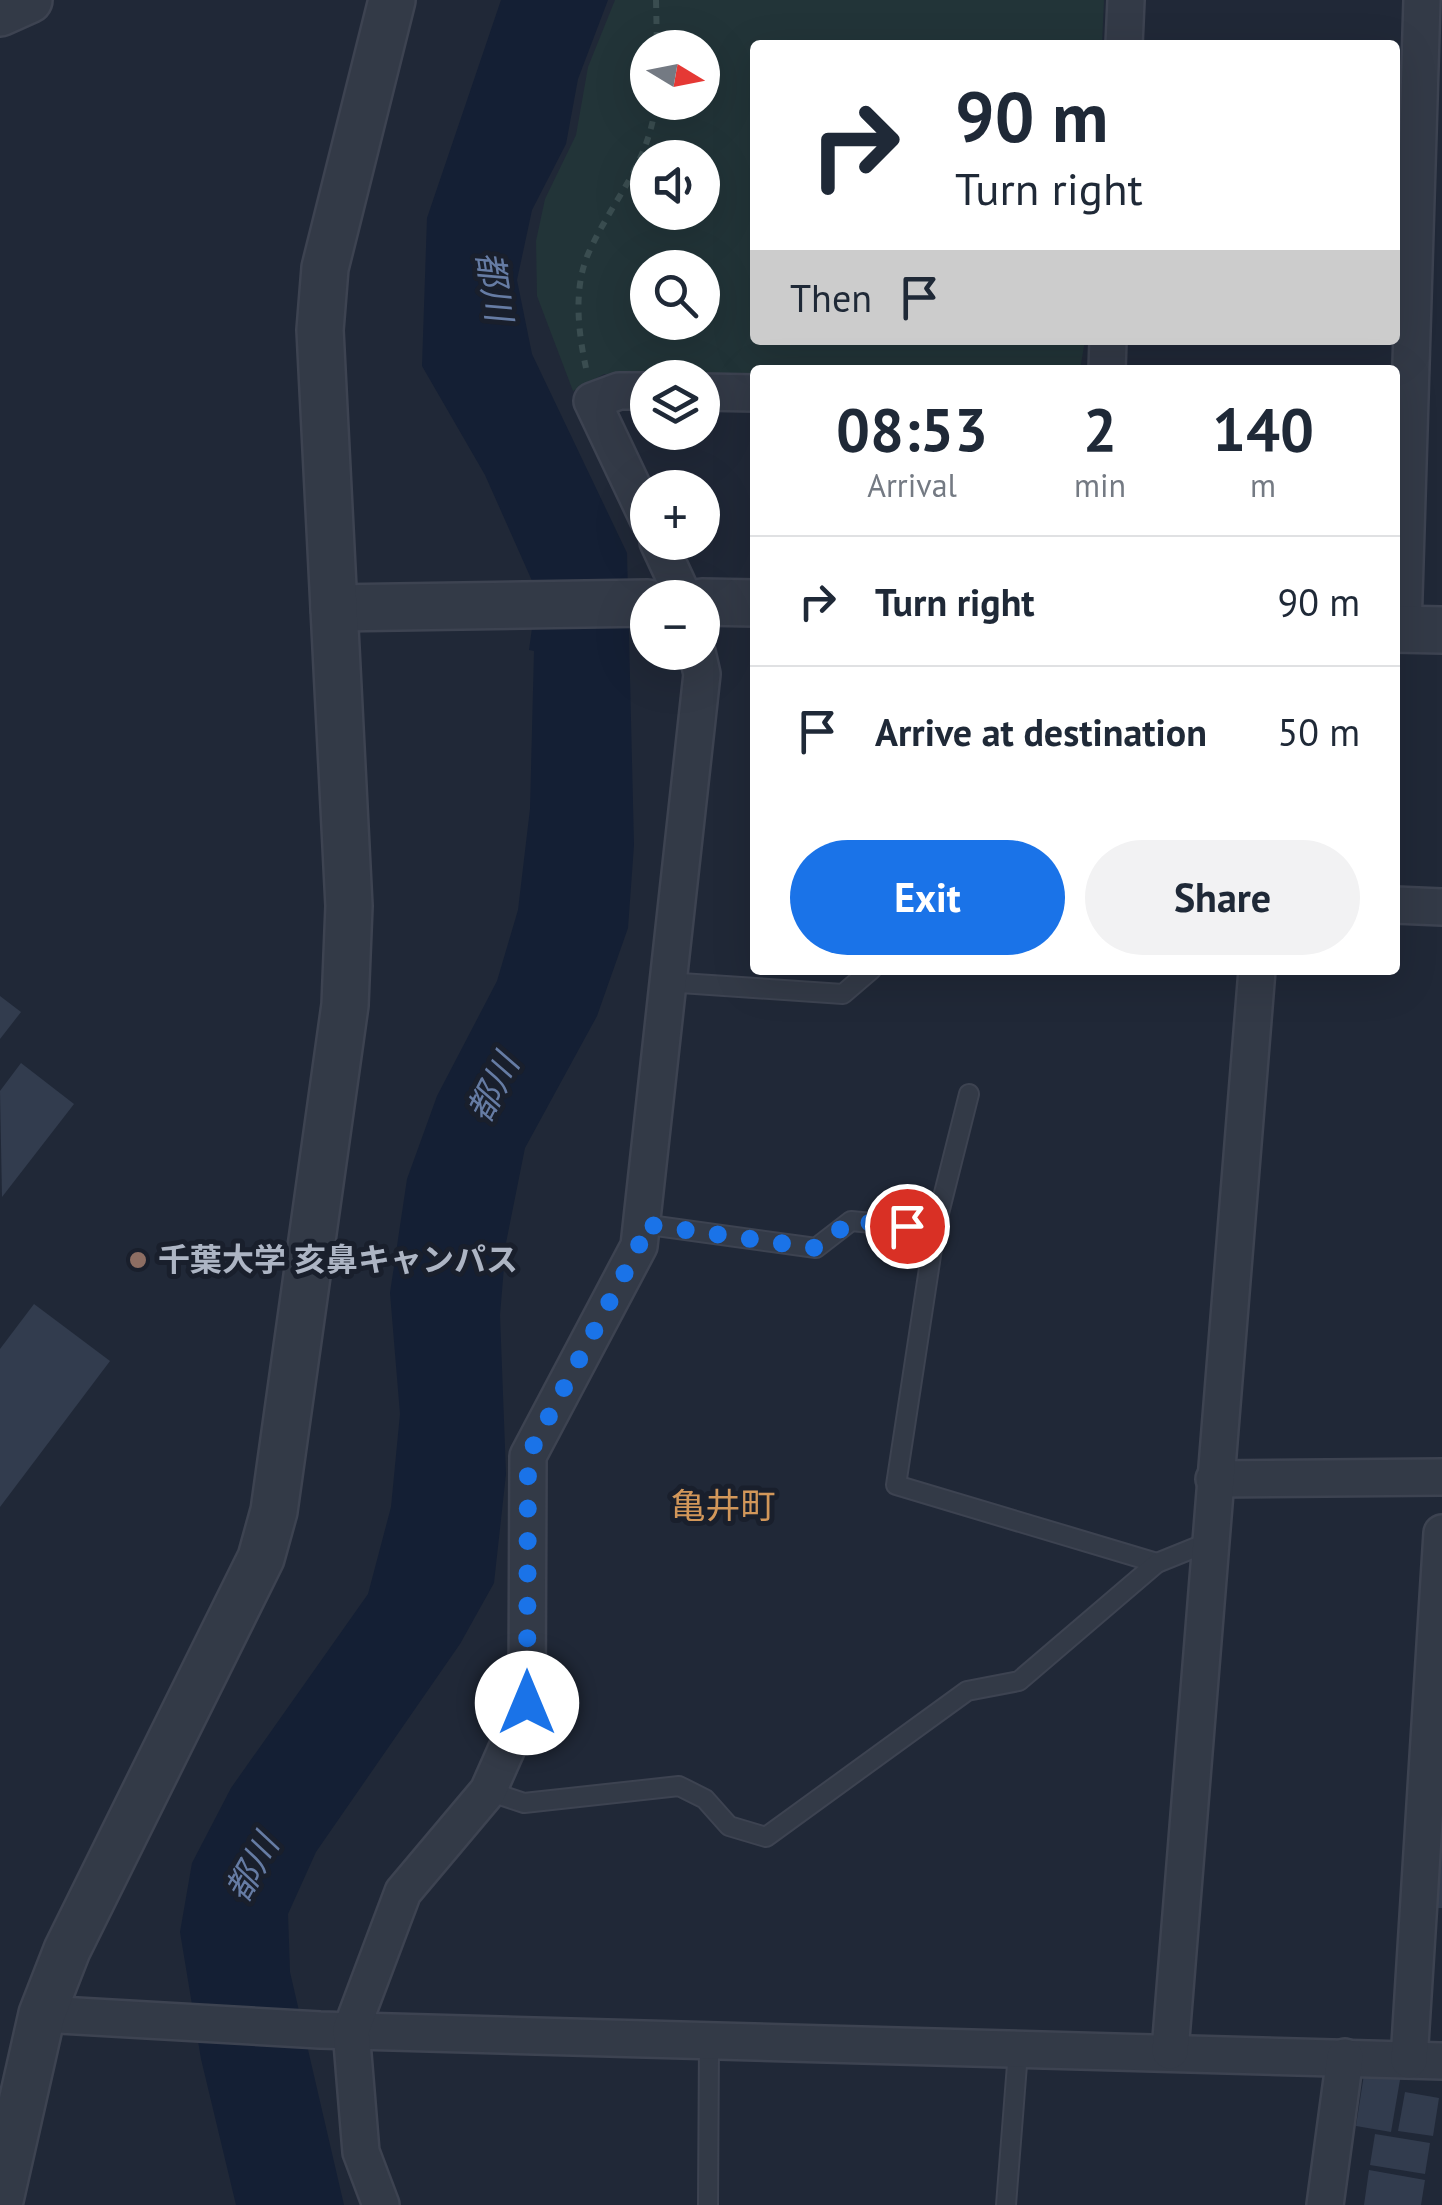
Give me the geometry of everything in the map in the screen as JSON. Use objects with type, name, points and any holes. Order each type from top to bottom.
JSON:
[{"type":"street","points":[[0,12],[28,0]]},
{"type":"street","points":[[0,2200],[42,2014],[66,1950],[261,1558],[274,1510],[345,1005],[350,906],[320,330],[325,268],[392,0]]},
{"type":"street","points":[[1124,40],[1126,0]]},
{"type":"street","points":[[1413,629],[1422,0]]},
{"type":"street","points":[[630,391],[619,391],[592,402],[630,481]]},
{"type":"street","points":[[720,392],[750,393]]},
{"type":"street","points":[[720,602],[750,603]]},
{"type":"street","points":[[334,608],[630,603]]},
{"type":"street","points":[[381,2205],[360,2152],[336,2030],[403,1892],[488,1791],[527,1703],[528,1456],[639,1246],[701,670]]},
{"type":"street","points":[[1400,905],[1442,907]]},
{"type":"street","points":[[1170,2051],[1256,975]]},
{"type":"street","points":[[1214,1479],[1442,1477]]},
{"type":"street","points":[[42,2014],[186,2025],[1426,2061],[1442,1534]]},
{"type":"street","points":[[1325,2205],[1344,2056]]},
{"type":"lane","points":[[666,982],[843,994],[865,975]]},
{"type":"lane","points":[[970,1094],[934,1230],[896,1485],[1157,1563]]},
{"type":"lane","points":[[642,1224],[816,1248],[851,1221],[934,1230]]},
{"type":"lane","points":[[488,1791],[524,1803],[678,1786],[705,1799],[728,1826],[766,1837],[967,1691],[1019,1680],[1157,1563],[1209,1542]]},
{"type":"lane","points":[[708,2205],[709,2042]]},
{"type":"lane","points":[[1006,2205],[1018,2052]]},
{"type":"path","points":[[656,0],[657,30]]},
{"type":"path","points":[[592,402],[580,341],[578,298],[587,255],[631,184],[649,142],[653,120]]},
{"type":"shaded area","points":[[615,0],[1104,0],[1102,40],[750,40],[750,345],[1084,345],[1081,365],[750,365],[750,378],[720,377],[720,360],[630,360],[630,375],[604,374],[573,391],[537,296],[536,241],[545,199],[576,135],[588,67]]},
{"type":"water","name":"都川","points":[[501,0],[608,0],[578,79],[566,144],[532,210],[517,280],[532,354],[627,553],[634,845],[628,928],[597,1016],[525,1148],[506,1243],[500,1315],[506,1474],[494,1583],[460,1644],[316,1852],[288,1914],[290,1972],[344,2205],[236,2205],[201,2059],[180,1932],[192,1863],[231,1788],[368,1594],[391,1507],[400,1414],[390,1293],[407,1179],[437,1096],[497,981],[518,910],[530,809],[534,651],[529,650],[537,592],[485,475],[422,366],[427,218]]},
{"type":"building","points":[[0,996],[21,1012],[0,1039]]},
{"type":"building","points":[[21,1063],[74,1104],[2,1197],[0,1091]]},
{"type":"building","points":[[34,1304],[110,1361],[0,1507],[0,1349]]},
{"type":"building","points":[[1438,1835],[1442,1835],[1442,1908],[1434,1908]]},
{"type":"building","points":[[1365,2068],[1401,2074],[1391,2132],[1356,2126]]},
{"type":"building","points":[[1405,2092],[1439,2098],[1433,2136],[1398,2131]]},
{"type":"building","points":[[1375,2134],[1430,2143],[1425,2174],[1370,2165]]},
{"type":"building","points":[[1369,2170],[1425,2180],[1421,2205],[1364,2205]]},
{"type":"place","name":"千葉大学 亥鼻キャンパス","points":[[138,1260]]},
{"type":"district","name":"亀井町","points":[[723,1506]]},
{"type":"route","points":[[527,1703],[528,1456],[639,1246],[642,1224],[816,1248],[851,1221],[907,1226]]}]
